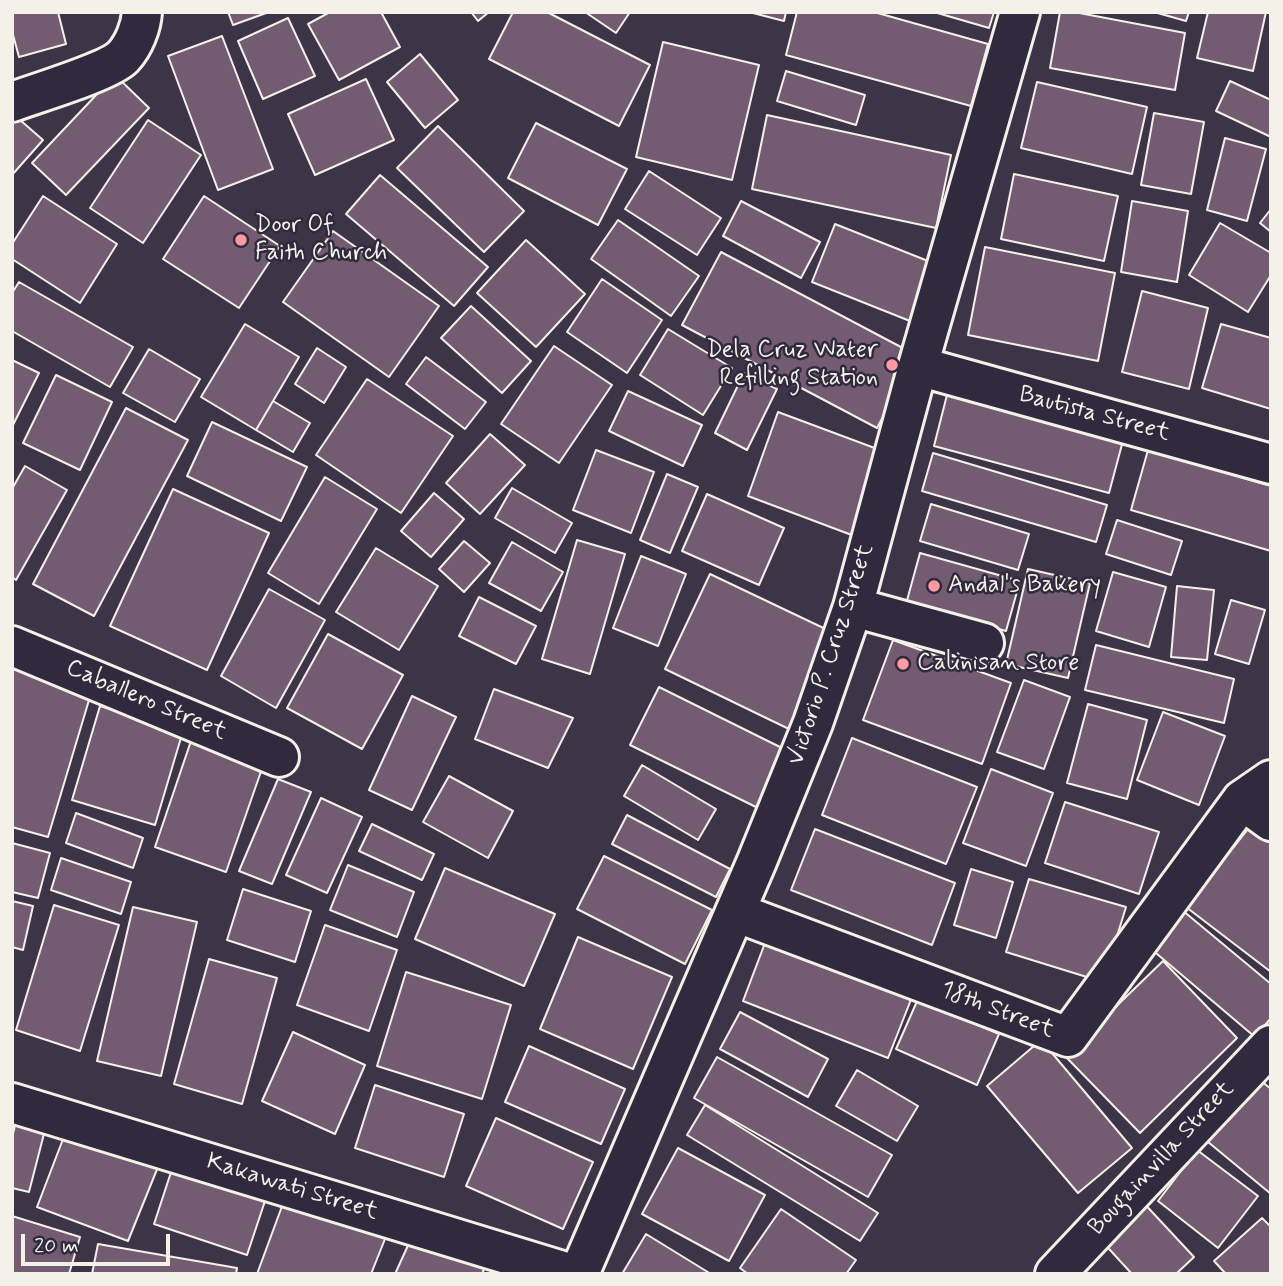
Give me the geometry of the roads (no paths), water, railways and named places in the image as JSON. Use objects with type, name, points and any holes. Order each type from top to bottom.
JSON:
[{"type":"street","points":[[12,102],[105,68],[123,57],[141,24],[142,12]]},
{"type":"street","name":"Victorio P. Cruz Street","points":[[579,1274],[813,723],[853,607],[918,366],[1020,12]]},
{"type":"street","name":"Bautista Street","points":[[918,366],[1271,464]]},
{"type":"street","points":[[853,607],[984,643]]},
{"type":"street","name":"Caballero Street","points":[[12,646],[279,757]]},
{"type":"street","name":"18th Street","points":[[735,912],[1068,1037],[1261,800]]},
{"type":"street","name":"Bougainvilla Street","points":[[1055,1274],[1271,1045]]},
{"type":"street","name":"Kakawati Street","points":[[12,1103],[572,1274]]},
{"type":"place","name":"Door Of Faith Church","points":[[241,240]]},
{"type":"place","name":"Dela Cruz Water Refilling Station","points":[[892,365]]},
{"type":"place","name":"Andal's Bakery","points":[[934,586]]},
{"type":"place","name":"Calinisan Store","points":[[903,664]]}]
